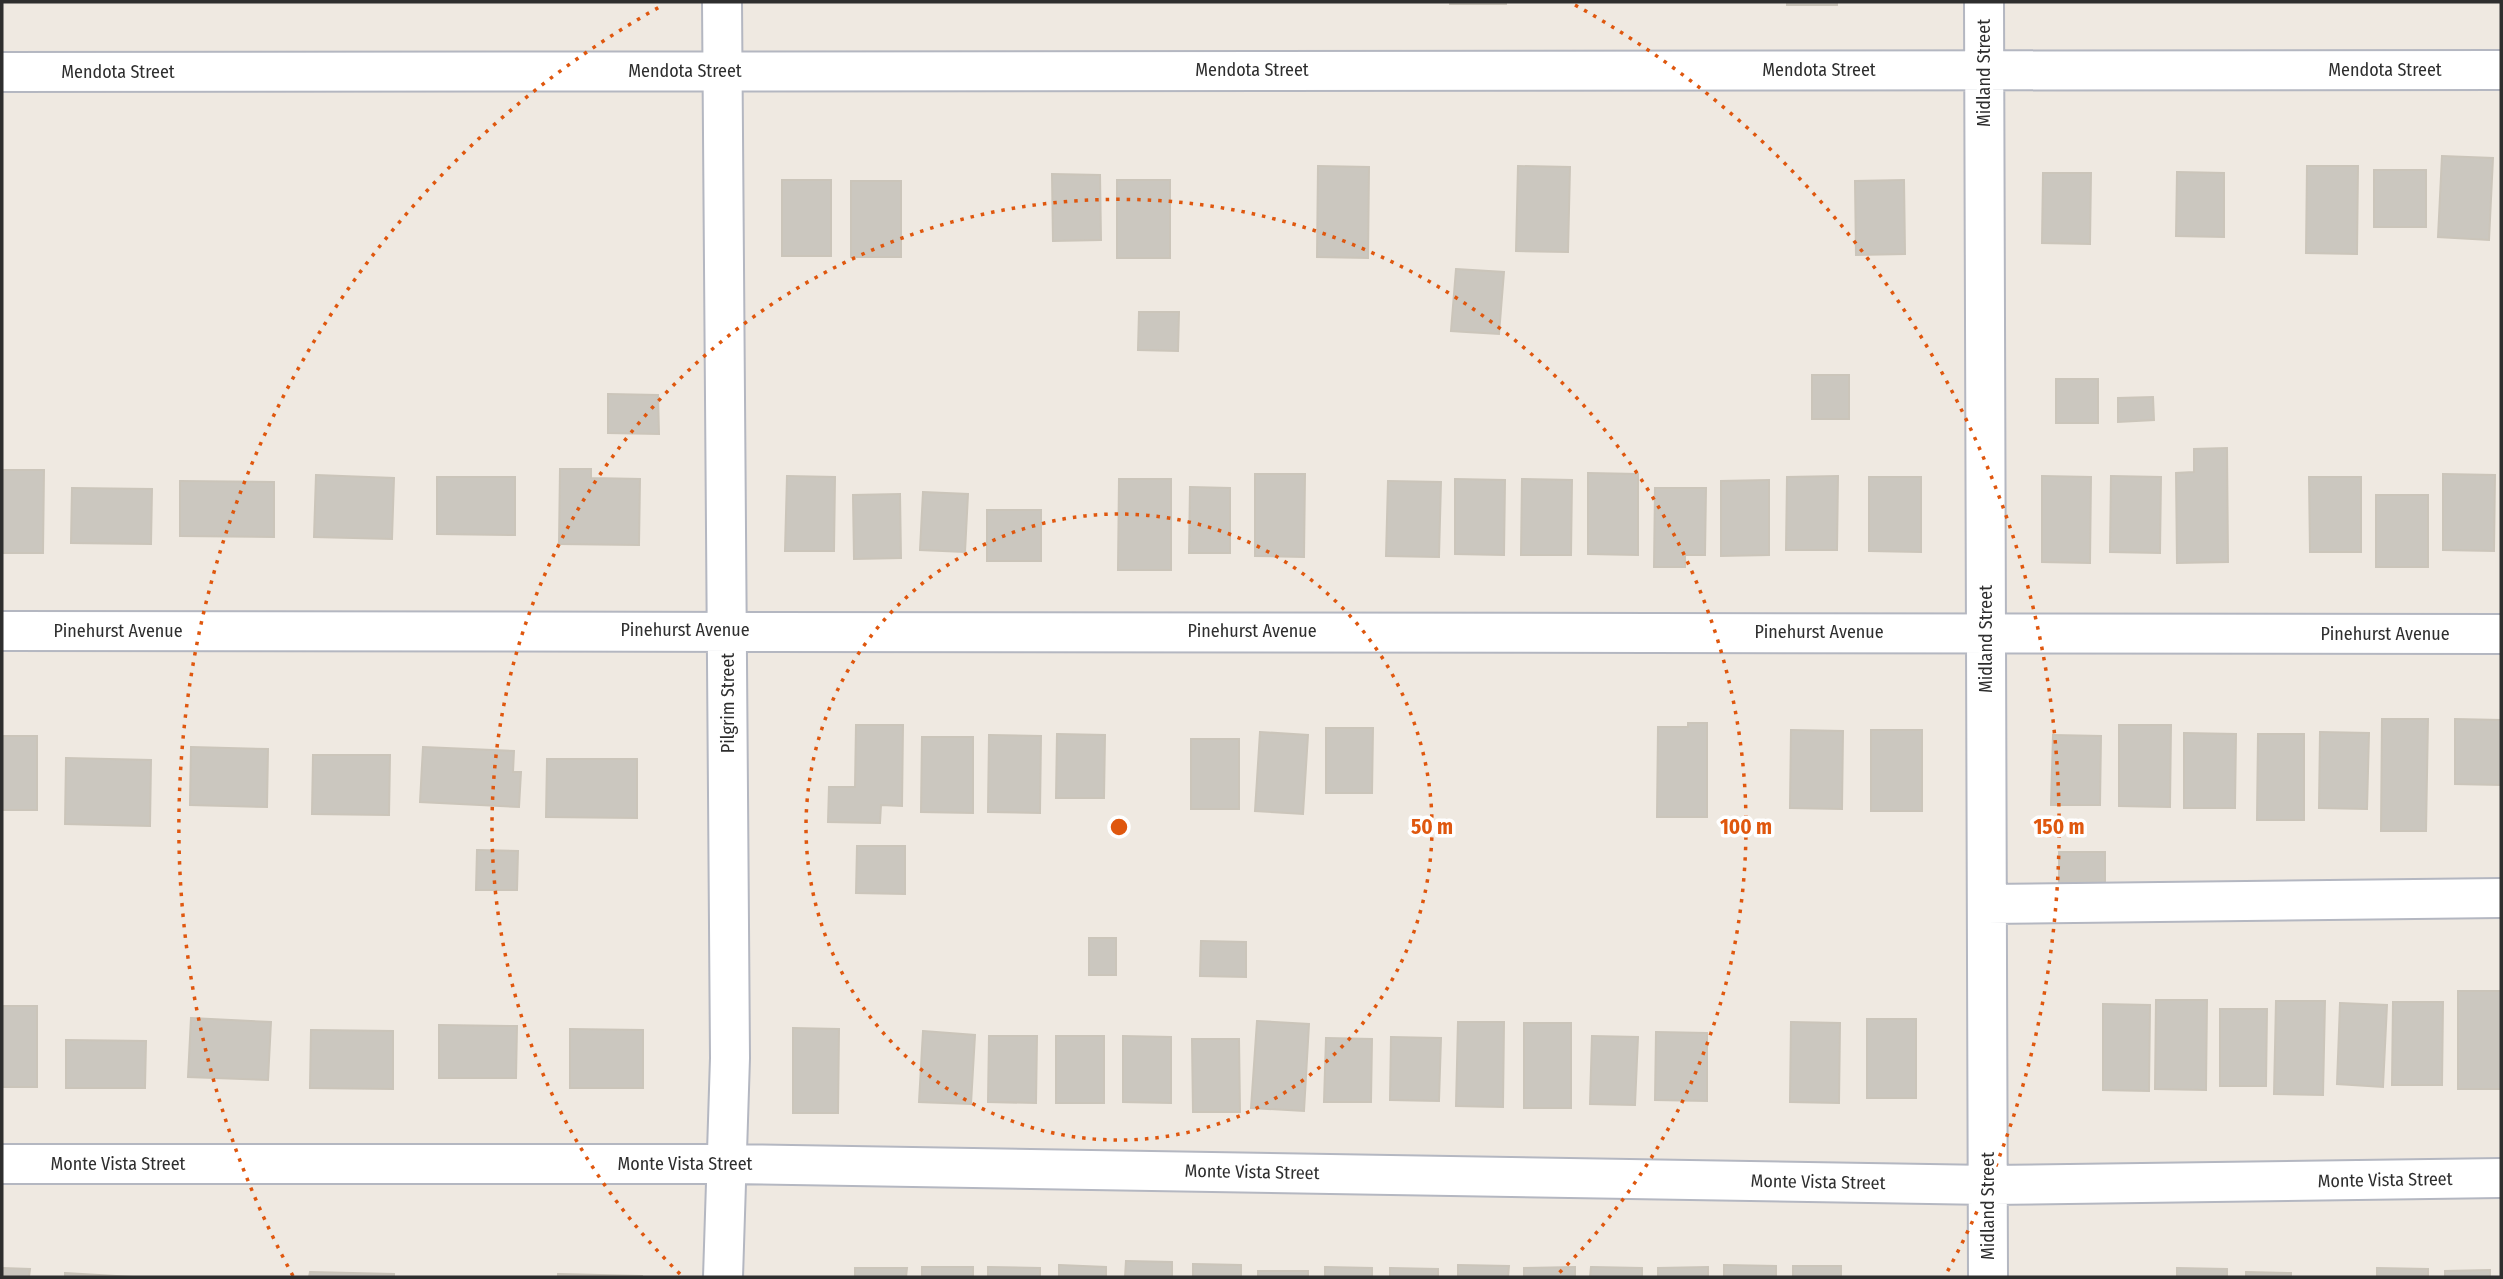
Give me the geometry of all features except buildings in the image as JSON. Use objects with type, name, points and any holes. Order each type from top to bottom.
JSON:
[{"type":"street","name":"Pilgrim Street","points":[[722,2],[728,630],[728,1164],[723,1277]]},
{"type":"street","name":"Midland Street","points":[[1984,2],[1988,1277]]},
{"type":"street","name":"Mendota Street","points":[[2,72],[2501,70]]},
{"type":"street","name":"Pinehurst Avenue","points":[[2,631],[2501,634]]},
{"type":"street","points":[[1987,904],[2501,898]]},
{"type":"street","name":"Monte Vista Street","points":[[2,1164],[728,1164],[1989,1185],[2501,1178]]}]
